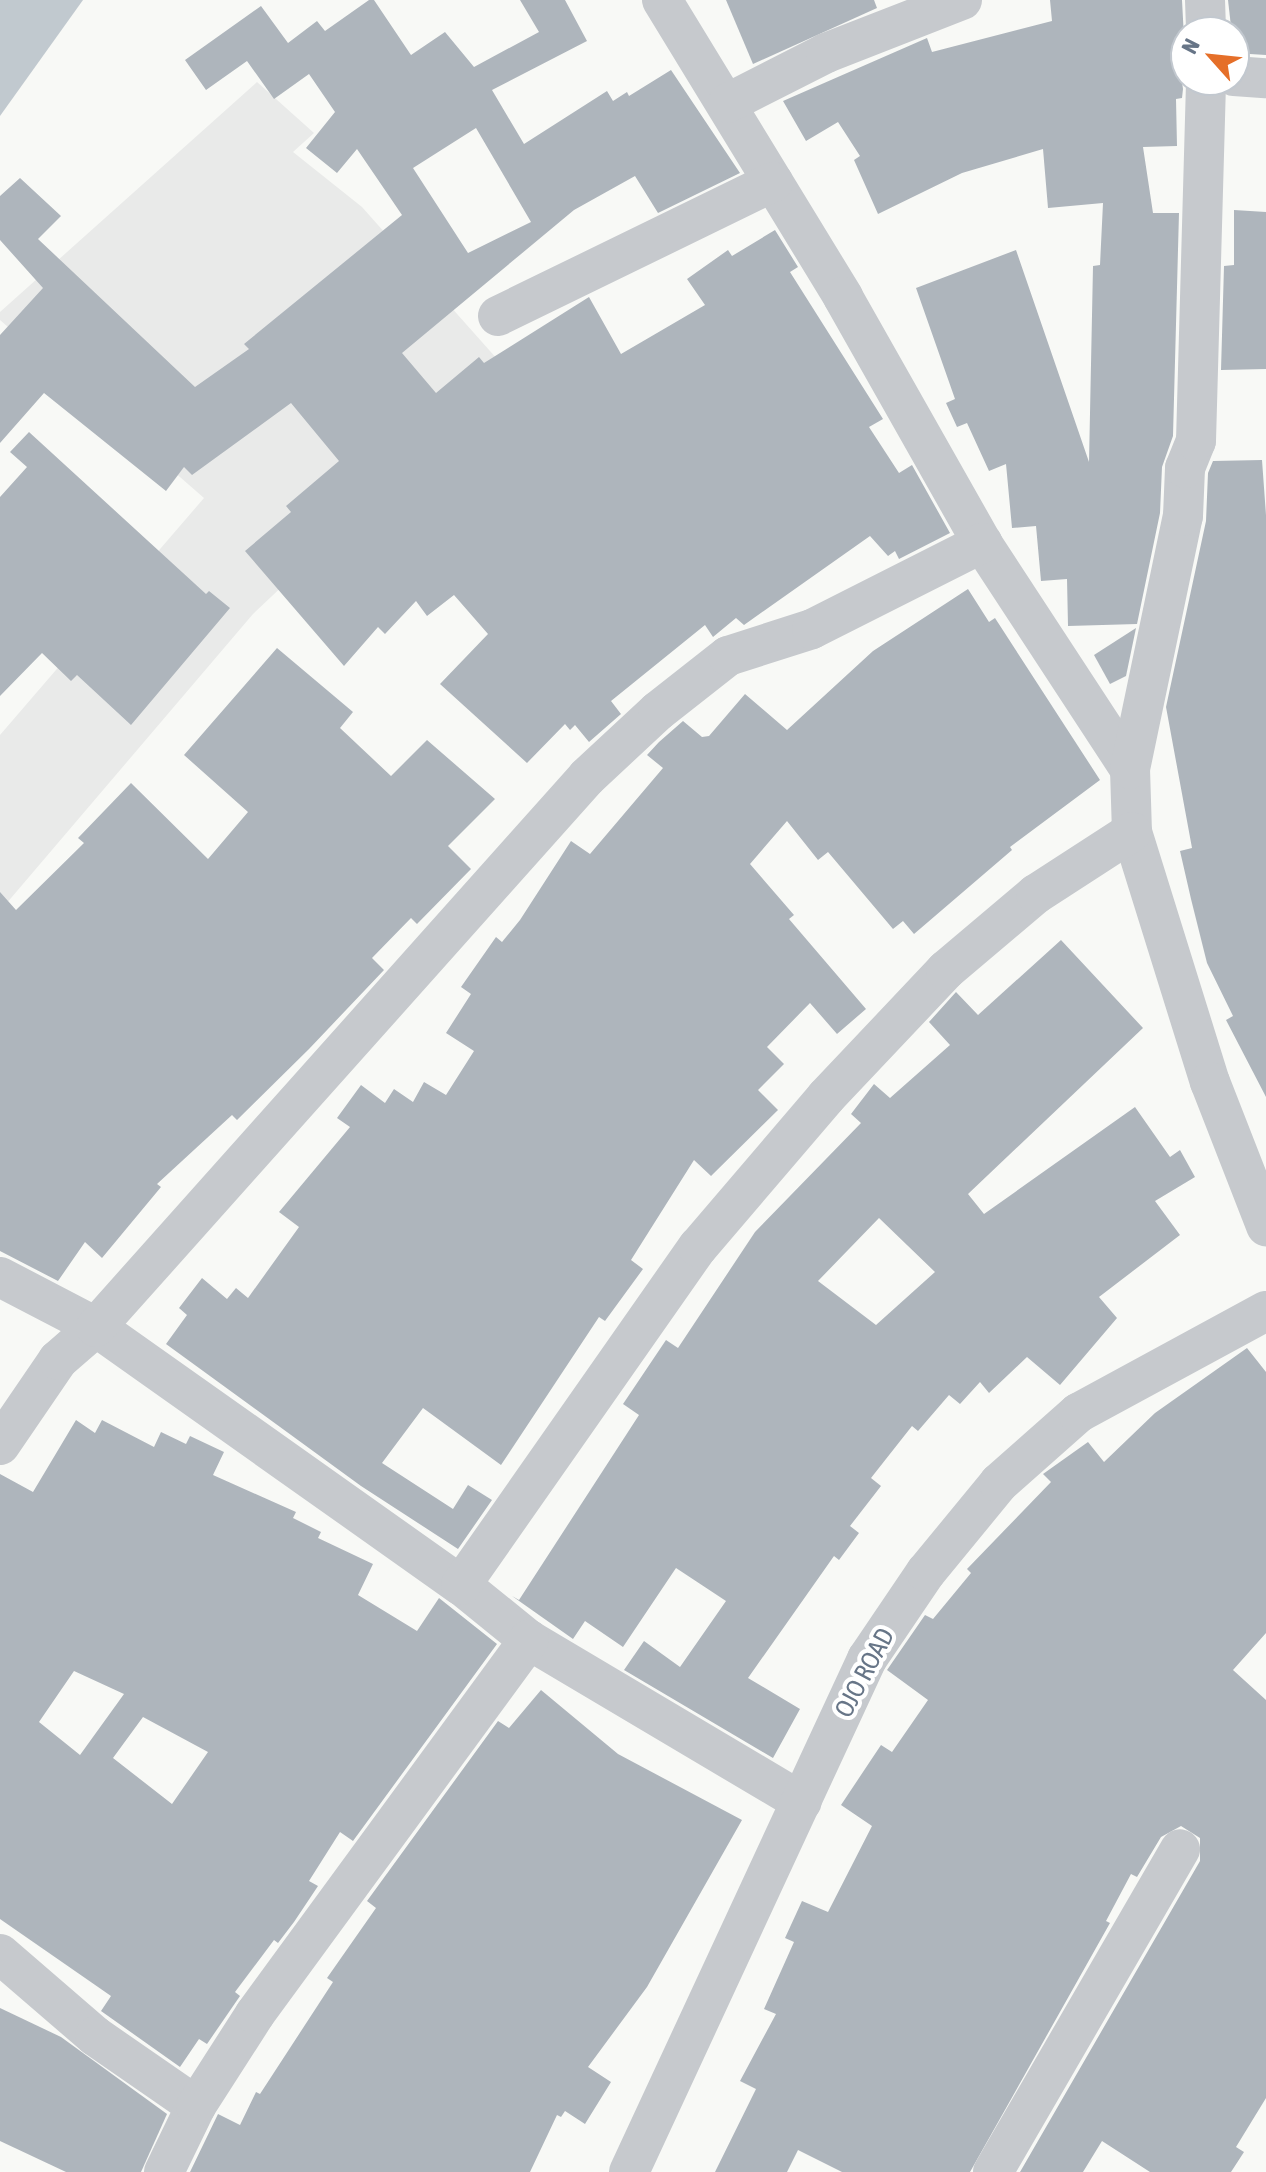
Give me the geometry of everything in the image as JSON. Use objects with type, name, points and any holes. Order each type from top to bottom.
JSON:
[{"type":"street","points":[[662,0],[728,103],[982,543],[1130,769]]},
{"type":"street","points":[[728,103],[826,53],[962,0]]},
{"type":"street","points":[[1206,96],[1196,441],[1185,468],[1183,516],[1130,769],[1132,832],[1210,1082],[1266,1226]]},
{"type":"street","points":[[498,316],[773,182]]},
{"type":"street","points":[[0,1445],[58,1360],[96,1327],[587,777],[658,711],[728,656],[812,629],[982,543]]},
{"type":"street","points":[[461,1585],[698,1247],[826,1097],[946,970],[1036,894],[1132,832]]},
{"type":"street","points":[[0,1277],[96,1327],[461,1585],[529,1640],[802,1802]]},
{"type":"street","name":"OJO ROAD","points":[[629,2172],[682,2048],[802,1802],[867,1659],[926,1572],[999,1483],[1078,1413],[1266,1311]]},
{"type":"street","points":[[164,2172],[196,2106],[255,2014],[529,1640]]},
{"type":"street","points":[[993,2172],[1180,1849]]},
{"type":"street","points":[[0,1954],[95,2036],[196,2106]]},
{"type":"shaded area","points":[[0,0],[83,0],[0,116]]},
{"type":"shaded area","points":[[257,82],[314,133],[293,152],[362,207],[521,386],[378,496],[253,614],[0,911],[0,735],[204,498],[0,320],[0,312]]},
{"type":"building","points":[[369,0],[374,0],[411,55],[445,32],[474,67],[539,32],[520,0],[565,0],[587,41],[492,90],[524,144],[607,91],[613,101],[627,92],[629,96],[671,70],[740,173],[658,213],[635,176],[574,210],[402,353],[436,393],[479,357],[484,363],[589,297],[621,354],[705,305],[687,279],[728,250],[732,256],[775,230],[798,267],[790,272],[883,419],[869,427],[899,473],[912,465],[950,533],[899,559],[895,551],[888,556],[870,536],[744,625],[736,618],[713,637],[705,625],[611,701],[621,714],[589,742],[575,725],[570,730],[565,724],[527,763],[440,684],[488,634],[454,595],[427,616],[416,601],[385,634],[378,627],[344,666],[245,551],[291,512],[286,506],[339,461],[291,403],[192,475],[184,467],[166,491],[44,393],[0,443],[0,335],[43,288],[0,240],[0,196],[20,178],[61,216],[38,239],[195,387],[249,349],[244,344],[402,215],[357,149],[337,173],[306,148],[335,112],[309,74],[274,99],[247,61],[206,90],[185,60],[261,6],[288,43],[317,21],[325,31]],"holes":[[[476,128],[531,222],[468,253],[413,168]]]},
{"type":"building","points":[[726,0],[874,0],[877,8],[753,64]]},
{"type":"building","points":[[1050,0],[1182,0],[1183,16],[1170,16],[1170,96],[1182,96],[1176,99],[1177,146],[1143,147],[1153,213],[1179,213],[1173,436],[1162,467],[1160,513],[1137,624],[1068,626],[1067,579],[1041,581],[1036,526],[1012,528],[1006,464],[989,471],[967,423],[957,427],[946,403],[955,399],[916,288],[1016,250],[1089,462],[1093,266],[1100,265],[1103,203],[1048,208],[1043,149],[962,173],[878,214],[854,160],[860,156],[838,122],[806,141],[783,101],[927,38],[932,52],[1052,21]]},
{"type":"building","points":[[1228,0],[1266,0],[1266,55],[1250,54],[1250,16],[1230,16]]},
{"type":"building","points":[[1234,210],[1266,212],[1266,369],[1221,370],[1224,266],[1234,265]]},
{"type":"building","points":[[29,432],[206,594],[209,591],[230,608],[131,725],[77,675],[71,681],[42,653],[0,696],[0,497],[27,467],[10,452]]},
{"type":"building","points":[[1262,460],[1266,515],[1266,1097],[1226,1020],[1233,1016],[1207,963],[1180,851],[1192,848],[1166,707],[1206,521],[1208,473],[1213,461]]},
{"type":"building","points":[[968,589],[989,622],[995,618],[1100,780],[1010,847],[1012,850],[914,934],[903,921],[893,929],[828,852],[818,860],[787,821],[750,864],[794,915],[789,919],[866,1009],[837,1034],[810,1003],[767,1047],[784,1064],[758,1090],[778,1110],[711,1176],[694,1160],[631,1260],[643,1269],[605,1321],[599,1317],[501,1465],[423,1408],[382,1463],[453,1509],[468,1485],[492,1500],[458,1549],[361,1486],[166,1344],[187,1315],[179,1308],[202,1278],[227,1299],[236,1288],[248,1298],[299,1227],[279,1212],[350,1127],[337,1118],[361,1085],[385,1103],[394,1089],[413,1102],[424,1082],[446,1095],[474,1051],[446,1033],[471,994],[461,987],[496,937],[502,942],[520,920],[571,841],[590,854],[663,768],[647,755],[659,742],[683,721],[702,737],[709,736],[745,694],[787,730],[873,651]]},
{"type":"building","points":[[1136,628],[1126,676],[1110,684],[1094,655]]},
{"type":"building","points":[[277,648],[353,712],[340,728],[391,776],[427,740],[495,799],[448,846],[471,869],[417,924],[411,918],[372,958],[384,970],[309,1049],[237,1120],[232,1115],[157,1184],[161,1187],[102,1258],[85,1242],[58,1281],[0,1251],[0,892],[16,910],[84,843],[78,838],[131,783],[208,859],[248,812],[184,755]]},
{"type":"building","points":[[1061,940],[1143,1028],[968,1194],[984,1214],[1135,1107],[1170,1157],[1180,1150],[1195,1177],[1155,1201],[1180,1235],[1099,1297],[1117,1318],[1060,1385],[1027,1357],[989,1393],[980,1382],[960,1404],[949,1395],[918,1431],[912,1426],[871,1478],[881,1486],[850,1526],[859,1533],[839,1560],[834,1556],[748,1678],[800,1709],[773,1758],[624,1670],[644,1641],[680,1667],[726,1601],[676,1568],[623,1647],[585,1621],[573,1639],[512,1596],[519,1600],[639,1415],[623,1404],[666,1340],[678,1348],[755,1232],[861,1123],[851,1114],[874,1084],[890,1098],[950,1045],[929,1022],[956,992],[978,1015]],"holes":[[[879,1218],[935,1272],[876,1325],[818,1281]]]},
{"type":"building","points":[[1247,1348],[1266,1372],[1266,1633],[1233,1670],[1266,1700],[1266,2098],[1236,2147],[1244,2152],[1231,2172],[1150,2172],[1102,2141],[1083,2172],[1020,2172],[1200,1861],[1200,1838],[1181,1826],[1161,1837],[1137,1877],[1131,1874],[1106,1921],[1110,1923],[970,2172],[842,2172],[798,2150],[787,2172],[715,2172],[756,2089],[740,2081],[776,2014],[764,2009],[794,1942],[785,1938],[802,1901],[828,1912],[872,1826],[841,1805],[881,1745],[892,1752],[928,1700],[887,1670],[925,1615],[933,1619],[971,1573],[967,1569],[1051,1482],[1043,1474],[1088,1442],[1104,1462],[1155,1413]]},
{"type":"building","points":[[76,1420],[95,1433],[102,1420],[154,1447],[161,1432],[186,1444],[190,1436],[224,1452],[213,1475],[296,1512],[293,1518],[321,1532],[318,1538],[373,1564],[358,1595],[417,1631],[439,1598],[497,1644],[353,1841],[340,1832],[309,1881],[318,1886],[294,1922],[278,1943],[274,1940],[235,1992],[240,1996],[207,2044],[199,2039],[180,2067],[101,2011],[111,1996],[0,1919],[0,1474],[33,1492]],"holes":[[[74,1671],[124,1694],[80,1755],[39,1722]],[[143,1717],[208,1752],[172,1804],[113,1758]]]},
{"type":"building","points":[[541,1690],[618,1754],[742,1820],[647,1987],[588,2067],[611,2082],[585,2124],[565,2111],[561,2117],[557,2115],[530,2172],[190,2172],[218,2114],[240,2125],[256,2092],[260,2094],[333,1982],[327,1978],[376,1908],[367,1901],[498,1721],[509,1728]]},
{"type":"building","points":[[0,2008],[61,2037],[167,2114],[141,2172],[66,2172],[0,2141]]}]
